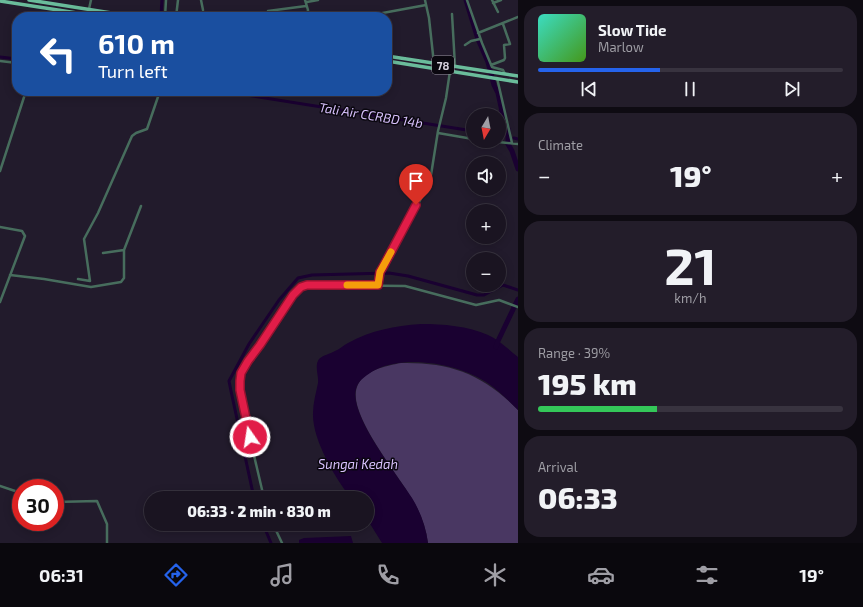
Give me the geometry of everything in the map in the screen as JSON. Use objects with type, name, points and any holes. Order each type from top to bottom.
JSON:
[{"type":"main road","points":[[24,5],[29,4],[28,0],[107,12]]},
{"type":"main road","points":[[0,1],[71,12]]},
{"type":"main road","name":"78","points":[[392,57],[518,76]]},
{"type":"main road","points":[[404,59],[406,64]]},
{"type":"main road","name":"78","points":[[392,63],[518,82]]},
{"type":"street","points":[[89,9],[91,0]]},
{"type":"street","points":[[165,12],[166,0]]},
{"type":"street","points":[[177,12],[178,0]]},
{"type":"street","points":[[202,0],[204,10]]},
{"type":"street","points":[[308,12],[306,1],[318,0]]},
{"type":"street","points":[[425,0],[434,64]]},
{"type":"street","points":[[467,0],[479,39],[491,65],[493,68],[503,70],[505,74]]},
{"type":"street","points":[[492,0],[498,12]]},
{"type":"street","points":[[494,3],[501,0]]},
{"type":"street","points":[[388,12],[426,5]]},
{"type":"street","points":[[270,12],[306,6]]},
{"type":"street","points":[[452,14],[455,66]]},
{"type":"street","points":[[478,33],[518,17]]},
{"type":"street","points":[[491,65],[504,60],[504,45],[510,44],[503,24]]},
{"type":"street","points":[[466,45],[471,41],[479,39]]},
{"type":"street","points":[[0,61],[12,63]]},
{"type":"street","points":[[378,285],[380,272],[422,195],[434,167],[438,132],[447,93],[450,71]]},
{"type":"street","points":[[497,78],[511,143]]},
{"type":"street","points":[[0,171],[24,96]]},
{"type":"street","points":[[78,280],[90,281],[84,239],[98,213],[132,136],[136,133],[147,130],[158,96]]},
{"type":"street","points":[[438,132],[466,138]]},
{"type":"street","points":[[506,142],[518,144]]},
{"type":"street","points":[[10,276],[44,279],[91,287],[117,284],[124,280],[124,250],[141,206]]},
{"type":"street","points":[[0,227],[22,231],[25,234],[0,302]]},
{"type":"street","points":[[103,253],[124,250]]},
{"type":"street","points":[[262,491],[240,390],[240,381],[244,368],[293,295],[301,287],[307,285],[405,286],[476,305],[499,300],[518,307]]},
{"type":"street","points":[[0,292],[4,294]]},
{"type":"street","points":[[0,486],[12,490]]},
{"type":"street","points":[[64,502],[98,501],[107,522],[107,543]]},
{"type":"street","points":[[276,531],[282,543]]},
{"type":"shaded area","points":[[401,363],[435,365],[465,373],[492,387],[518,410],[518,543],[428,543],[424,525],[417,508],[366,427],[359,412],[356,398],[357,387],[364,376],[376,370]]},
{"type":"water","name":"Sungai Kedah","points":[[438,324],[472,329],[496,339],[518,357],[518,410],[489,384],[477,377],[463,371],[433,364],[417,362],[388,365],[366,375],[357,386],[356,400],[360,414],[376,444],[415,503],[424,525],[428,543],[382,543],[374,530],[374,491],[346,491],[338,480],[320,446],[314,423],[313,413],[318,383],[317,365],[319,359],[322,356],[366,335],[392,327]]},
{"type":"water","points":[[351,536],[353,543],[299,543],[299,540],[304,538]]},
{"type":"waterway","points":[[161,12],[162,0]]},
{"type":"waterway","points":[[466,0],[478,39],[488,62],[494,85],[498,93],[503,116],[508,129],[508,144],[518,169]]},
{"type":"waterway","points":[[0,57],[12,58]]},
{"type":"waterway","name":"Tali Air CCRBD 14b","points":[[252,96],[466,130]]},
{"type":"waterway","name":"Tali Air CCRBD 14b","points":[[514,138],[518,139]]},
{"type":"waterway","points":[[253,491],[229,381],[249,344],[279,300],[298,278],[312,275],[389,273],[408,276],[477,295],[484,295],[503,285],[518,290]]},
{"type":"waterway","points":[[496,347],[518,299]]},
{"type":"waterway","points":[[266,531],[271,543]]},
{"type":"slow traffic","points":[[347,285],[378,285],[380,272],[391,252]]},
{"type":"route","points":[[250,437],[240,390],[241,373],[293,295],[301,287],[307,285],[378,285],[380,272],[416,205]]}]
